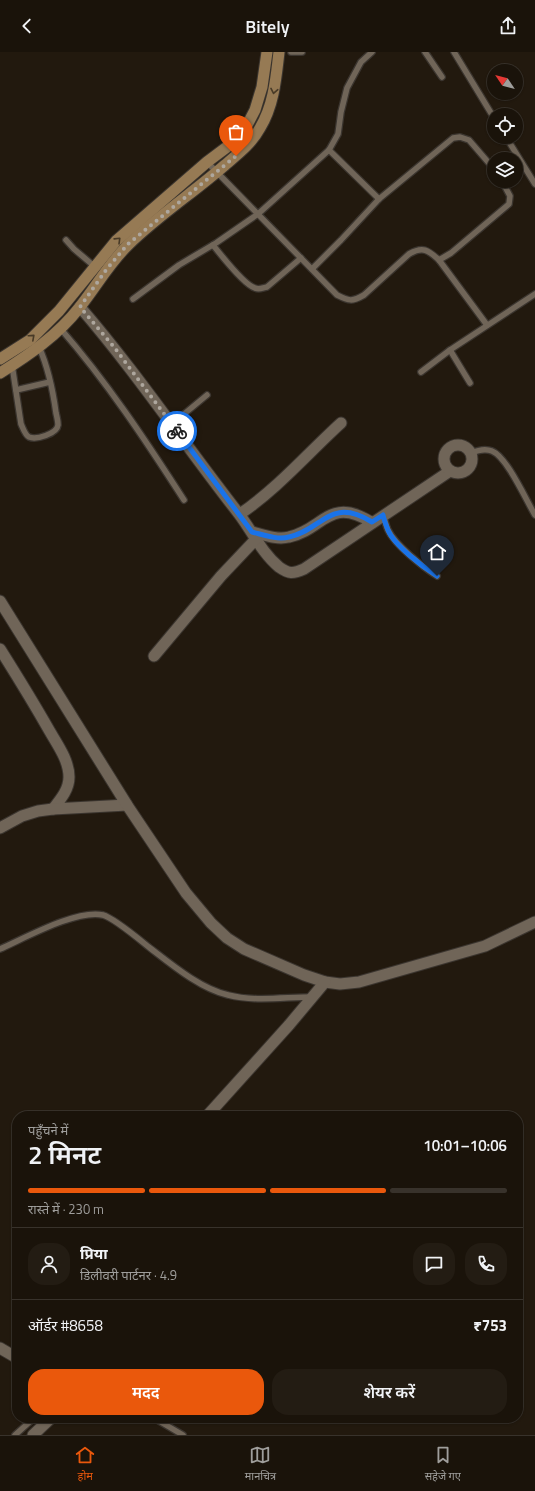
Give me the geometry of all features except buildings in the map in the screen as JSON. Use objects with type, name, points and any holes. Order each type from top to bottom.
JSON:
[{"type":"main road","points":[[0,373],[12,366],[30,340],[59,311],[94,266],[116,241],[207,162],[231,144],[245,129],[255,110],[262,87],[267,52]]},
{"type":"main road","points":[[0,359],[39,347],[80,307],[106,270],[128,244],[248,146],[260,128],[269,109],[274,90],[279,52]]},
{"type":"street","points":[[80,307],[106,338],[172,424],[240,514],[254,536],[278,566],[286,572],[295,573],[304,569],[450,470]]},
{"type":"street","points":[[240,514],[252,506],[272,488],[341,423]]},
{"type":"street","points":[[455,446],[464,446],[471,453],[472,462],[468,470],[459,473],[450,470],[445,463],[445,454],[448,450],[455,446]]},
{"type":"street","points":[[254,536],[279,538],[298,535],[334,514],[352,513],[372,522]]},
{"type":"street","points":[[154,656],[254,536]]},
{"type":"street","points":[[0,601],[127,805],[186,893],[211,923],[227,938],[244,949],[304,975],[325,982],[340,984],[360,982],[485,946],[535,922]]},
{"type":"street","points":[[0,649],[34,704],[67,764],[69,777],[68,787],[53,809]]},
{"type":"street","points":[[0,828],[22,816],[38,811],[127,805]]},
{"type":"street","points":[[212,1111],[289,1025],[325,982]]},
{"type":"street","points":[[0,1348],[12,1355]]},
{"type":"street","points":[[33,1435],[46,1423]]},
{"type":"lane","points":[[291,52],[302,52]]},
{"type":"lane","points":[[133,300],[179,265],[213,245],[258,214],[329,150],[338,134],[341,112],[347,88],[361,62],[372,52]]},
{"type":"lane","points":[[425,52],[442,76]]},
{"type":"lane","points":[[454,52],[488,108]]},
{"type":"lane","points":[[312,269],[379,199],[453,138],[460,137],[469,140],[487,162]]},
{"type":"lane","points":[[510,144],[535,184]]},
{"type":"lane","points":[[329,150],[379,199]]},
{"type":"lane","points":[[207,162],[337,295],[347,300],[356,300],[364,295],[409,254],[417,250],[425,250],[431,252],[439,260],[487,325]]},
{"type":"lane","points":[[439,260],[451,253],[509,204],[510,196],[507,188]]},
{"type":"lane","points":[[66,240],[94,266]]},
{"type":"lane","points":[[213,245],[246,283],[254,288],[261,289],[267,287],[302,258]]},
{"type":"lane","points":[[421,372],[450,350],[535,294]]},
{"type":"lane","points":[[60,328],[124,410],[184,500]]},
{"type":"lane","points":[[12,366],[21,424],[24,432],[29,436],[34,437],[53,434],[58,425],[50,382],[39,347]]},
{"type":"lane","points":[[450,350],[470,383]]},
{"type":"lane","points":[[16,390],[50,382]]},
{"type":"lane","points":[[172,424],[207,395]]},
{"type":"lane","points":[[471,453],[484,449],[499,455],[511,472],[535,515]]},
{"type":"lane","points":[[383,515],[388,531],[394,540],[427,570],[437,576]]},
{"type":"lane","points":[[0,948],[65,920],[90,915],[104,915],[203,985],[227,995],[248,999],[313,996]]},
{"type":"lane","points":[[15,1435],[28,1423]]},
{"type":"lane","points":[[163,1423],[183,1435]]},
{"type":"way so far","points":[[177,431],[114,347],[80,307],[106,270],[128,244],[236,156]]},
{"type":"route","points":[[177,431],[191,452],[252,532],[279,538],[288,537],[298,535],[334,514],[352,513],[372,522],[383,515],[388,531],[394,540],[427,570],[437,576]]}]
